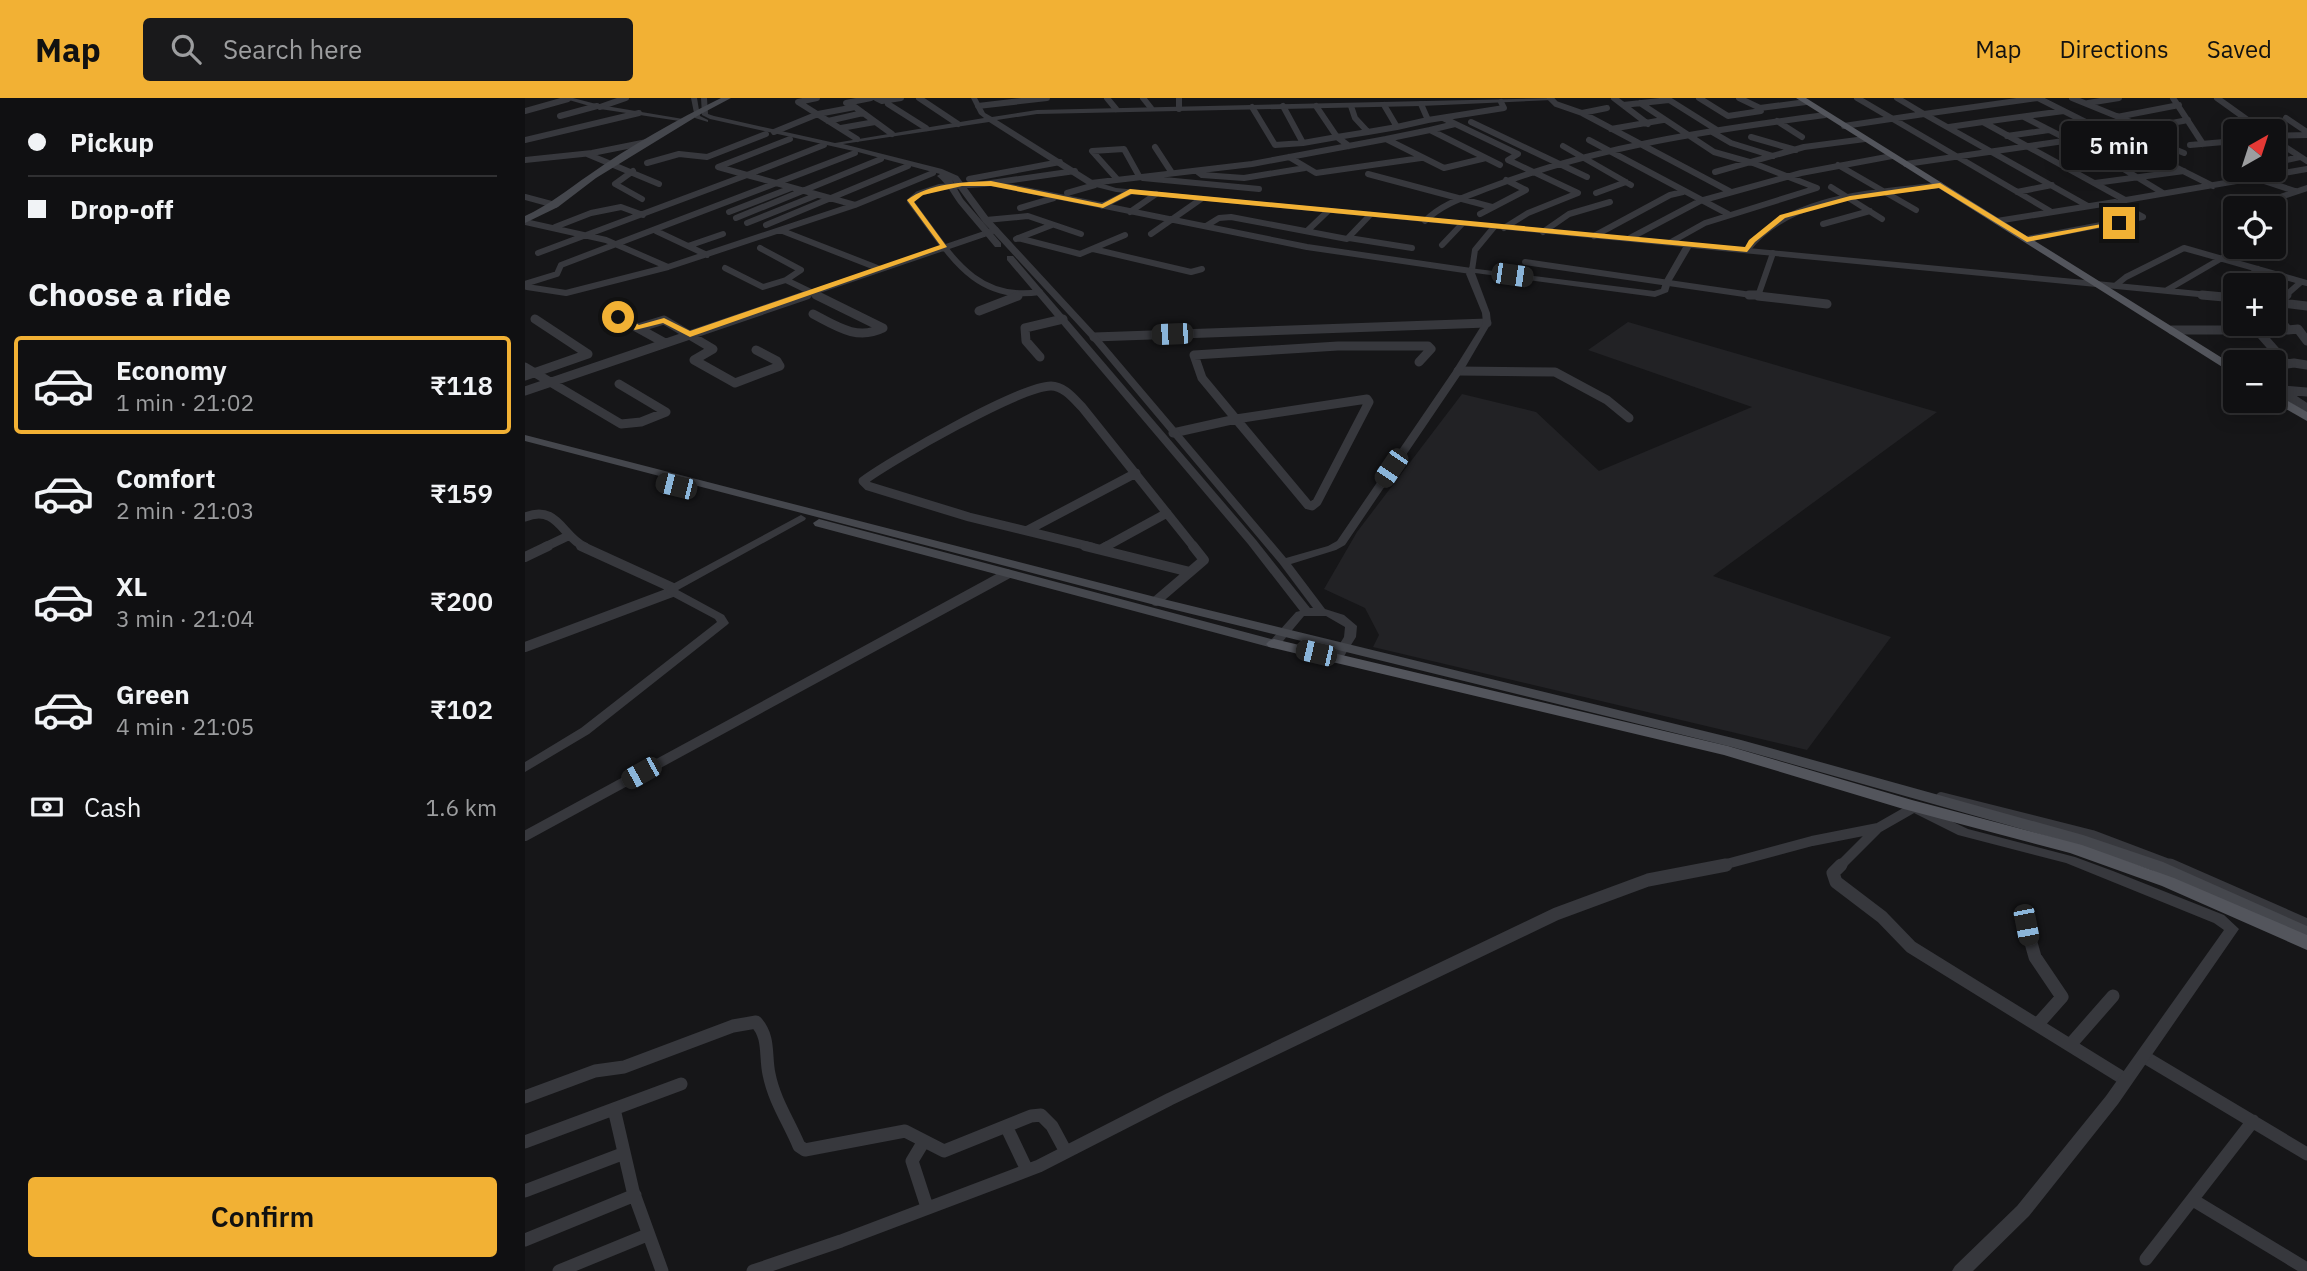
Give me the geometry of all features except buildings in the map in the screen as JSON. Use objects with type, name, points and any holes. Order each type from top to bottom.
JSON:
[{"type":"main road","points":[[525,221],[555,205],[696,113],[706,103],[723,99]]},
{"type":"main road","points":[[1800,99],[2106,286],[2223,363]]},
{"type":"main road","points":[[2286,399],[2307,417]]},
{"type":"main road","points":[[525,438],[1156,601],[1278,637]]},
{"type":"main road","points":[[525,447],[801,518],[1007,575],[1341,652],[1728,751],[1912,802],[2077,839],[2157,866],[2307,933]]},
{"type":"main road","points":[[1949,810],[2116,862],[2307,943]]},
{"type":"street","points":[[560,116],[626,98]]},
{"type":"street","points":[[694,98],[696,113],[706,121],[828,145],[939,171],[957,183],[986,220],[991,231],[1007,243],[1094,337],[1285,562],[1314,611]]},
{"type":"street","points":[[829,109],[815,98],[798,102],[857,139]]},
{"type":"street","points":[[647,163],[674,155],[707,157],[829,109],[874,98],[882,101],[901,98]]},
{"type":"street","points":[[919,98],[958,124]]},
{"type":"street","points":[[1047,98],[976,102],[982,114],[1093,184],[1130,192],[1671,242],[2223,299]]},
{"type":"street","points":[[1107,98],[1116,109]]},
{"type":"street","points":[[1143,98],[1151,108]]},
{"type":"street","points":[[538,253],[828,145],[926,128],[1040,112],[1151,108],[1179,104],[1523,98]]},
{"type":"street","points":[[1354,102],[1384,105],[1551,98],[1556,104],[1582,113],[1731,192]]},
{"type":"street","points":[[1614,98],[1648,124]]},
{"type":"street","points":[[1713,98],[1699,98],[1728,116],[1763,111]]},
{"type":"street","points":[[1739,98],[1757,108],[1800,99]]},
{"type":"street","points":[[1857,98],[2050,211]]},
{"type":"street","points":[[1898,98],[2088,206]]},
{"type":"street","points":[[1844,126],[2038,98],[2213,186]]},
{"type":"street","points":[[2072,98],[2158,134]]},
{"type":"street","points":[[1949,127],[2024,117],[2119,98]]},
{"type":"street","points":[[2173,98],[2203,144]]},
{"type":"street","points":[[2217,98],[2246,119]]},
{"type":"street","points":[[525,111],[570,99],[599,107],[685,120]]},
{"type":"street","points":[[1031,99],[1040,112]]},
{"type":"street","points":[[1582,113],[1667,99],[1731,143],[1773,156]]},
{"type":"street","points":[[1179,104],[1252,107],[1314,102]]},
{"type":"street","points":[[1314,102],[1337,137],[1349,146]]},
{"type":"street","points":[[1354,102],[1355,118],[1368,132]]},
{"type":"street","points":[[1252,107],[1275,145],[1303,143],[1504,108],[1501,102]]},
{"type":"street","points":[[706,103],[704,113],[707,117],[908,166],[957,183],[991,183],[1307,247],[1471,271],[1662,293],[1689,244]]},
{"type":"street","points":[[1640,103],[1689,135],[1693,141],[1714,152],[1749,162],[1817,188],[1728,214],[1688,230],[1671,242]]},
{"type":"street","points":[[888,104],[926,128]]},
{"type":"street","points":[[1421,104],[1428,120]]},
{"type":"street","points":[[1384,105],[1397,127]]},
{"type":"street","points":[[2117,117],[2179,105]]},
{"type":"street","points":[[1283,106],[1303,143]]},
{"type":"street","points":[[811,110],[855,107],[892,134]]},
{"type":"street","points":[[1990,108],[2009,119]]},
{"type":"street","points":[[528,139],[639,113]]},
{"type":"street","points":[[828,121],[863,113]]},
{"type":"street","points":[[1425,221],[1441,208],[1506,180],[1611,151],[1689,135],[1825,115]]},
{"type":"street","points":[[2024,117],[2112,162],[2163,193]]},
{"type":"street","points":[[1443,118],[1518,154],[1508,160],[1578,193],[1528,213],[1504,228]]},
{"type":"street","points":[[2286,118],[2307,133]]},
{"type":"street","points":[[1611,129],[1663,120]]},
{"type":"street","points":[[2145,128],[2188,120]]},
{"type":"street","points":[[1777,121],[1802,137]]},
{"type":"street","points":[[841,128],[875,122]]},
{"type":"street","points":[[1983,122],[2125,200]]},
{"type":"street","points":[[1067,193],[1117,179],[1289,157],[1470,123],[1587,177]]},
{"type":"street","points":[[1430,130],[1500,165]]},
{"type":"street","points":[[2007,136],[2049,130]]},
{"type":"street","points":[[1906,164],[2128,131],[2184,153]]},
{"type":"street","points":[[2286,136],[2307,133]]},
{"type":"street","points":[[1751,137],[1795,150]]},
{"type":"street","points":[[528,139],[544,150],[584,153],[652,141]]},
{"type":"street","points":[[790,139],[718,167],[855,205]]},
{"type":"street","points":[[1386,139],[1444,168],[1486,158]]},
{"type":"street","points":[[1589,139],[1728,214]]},
{"type":"street","points":[[1715,172],[1795,150],[1865,139]]},
{"type":"street","points":[[2135,145],[2158,142]]},
{"type":"street","points":[[2190,145],[2223,142]]},
{"type":"street","points":[[1563,146],[1629,183],[1604,188],[1596,193]]},
{"type":"street","points":[[2286,146],[2304,159]]},
{"type":"street","points":[[1155,147],[1172,173]]},
{"type":"street","points":[[1117,179],[1092,151],[1124,149],[1139,176]]},
{"type":"street","points":[[525,160],[544,150]]},
{"type":"street","points":[[1521,156],[1534,152]]},
{"type":"street","points":[[584,153],[659,184]]},
{"type":"street","points":[[525,285],[557,274],[561,265],[618,246],[855,153]]},
{"type":"street","points":[[1630,238],[1700,201],[1838,164],[1892,156]]},
{"type":"street","points":[[2067,168],[2155,156]]},
{"type":"street","points":[[1289,157],[1305,169],[1316,173],[1421,158]]},
{"type":"street","points":[[736,218],[881,159]]},
{"type":"street","points":[[2286,161],[2304,159]]},
{"type":"street","points":[[1019,296],[979,283],[944,246],[910,201],[920,194],[957,183],[1060,162]]},
{"type":"street","points":[[1838,164],[1916,209]]},
{"type":"street","points":[[766,225],[908,166]]},
{"type":"street","points":[[1197,170],[1202,176],[1244,178],[1305,169]]},
{"type":"street","points":[[2286,173],[2307,169]]},
{"type":"street","points":[[633,171],[615,184],[642,199]]},
{"type":"street","points":[[991,183],[1035,173],[1075,171]]},
{"type":"street","points":[[2095,183],[2184,171]]},
{"type":"street","points":[[525,285],[566,293],[668,267],[855,205],[933,173]]},
{"type":"street","points":[[1368,174],[1492,207]]},
{"type":"street","points":[[1139,176],[1259,189]]},
{"type":"street","points":[[1479,214],[1526,190],[1506,180]]},
{"type":"street","points":[[1997,221],[2234,182]]},
{"type":"street","points":[[2267,182],[2295,191]]},
{"type":"street","points":[[957,183],[1040,292],[1314,611]]},
{"type":"street","points":[[2017,192],[2052,185]]},
{"type":"street","points":[[1747,250],[1751,241],[1783,217],[1850,198],[1940,186]]},
{"type":"street","points":[[1832,187],[1882,219]]},
{"type":"street","points":[[729,212],[792,188]]},
{"type":"street","points":[[2282,196],[2307,188]]},
{"type":"street","points":[[1103,206],[1130,192]]},
{"type":"street","points":[[1594,236],[1670,195],[1683,192]]},
{"type":"street","points":[[1130,212],[1156,194]]},
{"type":"street","points":[[747,223],[817,195]]},
{"type":"street","points":[[525,197],[555,205]]},
{"type":"street","points":[[1020,208],[1057,197]]},
{"type":"street","points":[[1151,234],[1201,198]]},
{"type":"street","points":[[1543,232],[1570,214],[1610,202]]},
{"type":"street","points":[[2027,239],[2143,217],[2115,202]]},
{"type":"street","points":[[552,228],[591,213],[621,207],[643,215]]},
{"type":"street","points":[[1307,231],[1328,211]]},
{"type":"street","points":[[1823,225],[1870,211]]},
{"type":"street","points":[[986,220],[1024,215],[1081,234]]},
{"type":"street","points":[[1349,238],[1370,215]]},
{"type":"street","points":[[1206,226],[1219,218],[1231,217],[1412,248]]},
{"type":"street","points":[[525,221],[589,236],[668,267]]},
{"type":"street","points":[[1441,245],[1462,224]]},
{"type":"street","points":[[1007,243],[1052,225]]},
{"type":"street","points":[[1285,562],[1341,543],[1458,372],[1487,323],[1471,271],[1475,250],[1494,227]]},
{"type":"street","points":[[781,230],[880,269]]},
{"type":"street","points":[[656,231],[707,254]]},
{"type":"street","points":[[525,391],[991,231]]},
{"type":"street","points":[[688,246],[723,234]]},
{"type":"street","points":[[1018,238],[1077,254],[1125,235]]},
{"type":"street","points":[[725,268],[763,287],[786,280],[801,270],[760,248]]},
{"type":"street","points":[[2106,286],[2181,248],[2304,283]]},
{"type":"street","points":[[1093,249],[1191,272],[1202,269]]},
{"type":"street","points":[[1758,296],[1773,253]]},
{"type":"street","points":[[2167,289],[2222,258]]},
{"type":"street","points":[[1524,262],[1827,304]]},
{"type":"street","points":[[2254,273],[2258,270]]},
{"type":"street","points":[[786,280],[883,328],[869,335],[856,335],[813,314]]},
{"type":"street","points":[[2286,296],[2304,283]]},
{"type":"street","points":[[2106,286],[2167,289],[2223,297]]},
{"type":"street","points":[[979,311],[1019,296],[1040,292]]},
{"type":"street","points":[[2286,305],[2307,307]]},
{"type":"street","points":[[618,317],[665,343]]},
{"type":"street","points":[[529,374],[588,354],[535,319]]},
{"type":"street","points":[[1040,357],[1026,342],[1023,334],[1025,328],[1063,319]]},
{"type":"street","points":[[638,328],[664,320],[690,334],[713,349],[694,360],[735,383],[780,366],[777,361],[756,350]]},
{"type":"street","points":[[1094,337],[1487,323]]},
{"type":"street","points":[[2286,328],[2288,330],[2303,329],[2307,341]]},
{"type":"street","points":[[2172,330],[2223,330]]},
{"type":"street","points":[[2262,336],[2275,350]]},
{"type":"street","points":[[1173,433],[1238,418],[1364,398],[1369,400],[1317,502],[1312,506],[1238,418],[1202,378],[1194,355],[1338,346],[1428,346],[1431,349],[1419,362]]},
{"type":"street","points":[[2286,363],[2307,365]]},
{"type":"street","points":[[525,367],[529,374],[621,424],[649,420],[666,412],[619,384]]},
{"type":"street","points":[[1458,372],[1555,372],[1608,400],[1629,418]]},
{"type":"street","points":[[1156,601],[1191,572],[1204,560],[1136,473],[1067,392],[1051,386],[1018,398],[907,453],[870,474],[863,481],[868,486],[969,517],[1191,572]]},
{"type":"street","points":[[2286,391],[2307,392]]},
{"type":"street","points":[[2286,396],[2307,408]]},
{"type":"street","points":[[1028,530],[1136,473]]},
{"type":"street","points":[[525,517],[545,513],[565,527],[568,536],[575,543],[672,590],[720,617],[723,623],[585,731],[525,768]]},
{"type":"street","points":[[1102,549],[1167,513]]},
{"type":"street","points":[[525,648],[672,590],[801,518]]},
{"type":"street","points":[[525,557],[568,536]]},
{"type":"street","points":[[525,836],[1007,575]]},
{"type":"street","points":[[1278,637],[1294,618],[1314,611],[1335,614],[1351,626],[1350,637],[1341,652]]},
{"type":"street","points":[[2126,1080],[1911,947],[1882,917],[1836,882],[1833,873],[1878,828],[1912,802],[1953,799],[2092,835],[2137,850],[2307,925]]},
{"type":"street","points":[[1912,802],[1963,832],[2070,860],[2108,874],[2228,925],[2231,933],[2126,1080],[2023,1211],[1961,1271]]},
{"type":"street","points":[[753,1271],[841,1241],[1027,1170],[1556,914],[1648,880],[1710,869],[1812,841],[1878,828]]},
{"type":"street","points":[[2026,925],[2035,957],[2062,996],[2037,1025]]},
{"type":"street","points":[[2070,1045],[2113,996]]},
{"type":"street","points":[[525,1097],[595,1071],[624,1067],[733,1026],[756,1022],[761,1026],[766,1042],[770,1076],[799,1146],[805,1150],[905,1131],[944,1152],[1006,1126],[1041,1115],[1052,1126],[1066,1152]]},
{"type":"street","points":[[2143,1056],[2307,1154]]},
{"type":"street","points":[[525,1142],[681,1084]]},
{"type":"street","points":[[614,1109],[622,1154],[647,1235],[662,1271]]},
{"type":"street","points":[[2145,1259],[2253,1121]]},
{"type":"street","points":[[1006,1126],[1027,1170]]},
{"type":"street","points":[[924,1141],[912,1161],[927,1207]]},
{"type":"street","points":[[525,1191],[622,1154]]},
{"type":"street","points":[[525,1240],[635,1195]]},
{"type":"street","points":[[2193,1200],[2307,1269]]},
{"type":"street","points":[[559,1271],[647,1235]]},
{"type":"shaded area","points":[[1628,322],[1937,412],[1713,576],[1891,637],[1807,750],[1373,647],[1379,635],[1365,608],[1324,589],[1357,532],[1462,394],[1536,412],[1599,471],[1752,407],[1588,350]]},
{"type":"route","points":[[618,317],[638,328],[664,320],[690,334],[944,246],[910,201],[920,194],[962,184],[991,183],[1103,206],[1130,192],[1747,250],[1751,241],[1783,217],[1850,198],[1940,186],[2027,239],[2119,223]]}]
